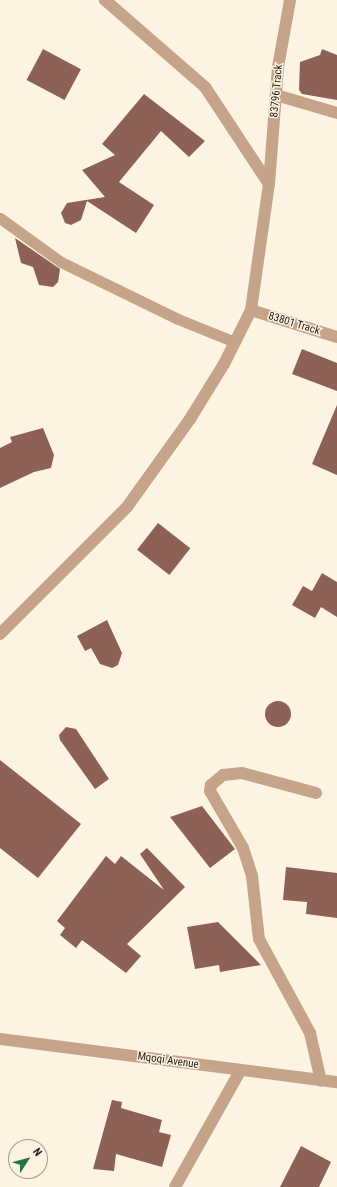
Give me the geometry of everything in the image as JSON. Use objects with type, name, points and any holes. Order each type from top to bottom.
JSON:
[{"type":"street","points":[[105,0],[205,87],[269,184]]},
{"type":"street","name":"83796 Track","points":[[0,634],[127,507],[190,419],[251,310],[269,184],[276,96],[290,0]]},
{"type":"street","points":[[276,96],[337,113]]},
{"type":"street","name":"83801 Track","points":[[251,310],[337,337]]},
{"type":"street","points":[[316,793],[242,773],[223,775],[211,785],[210,791],[243,848],[256,903],[258,939],[310,1033],[321,1081]]},
{"type":"street","name":"Mqoqi Avenue","points":[[0,1038],[240,1071],[337,1082]]},
{"type":"street","points":[[175,1187],[240,1071]]},
{"type":"lane","points":[[0,218],[61,262],[178,319],[234,342]]},
{"type":"building","points":[[43,49],[81,69],[65,100],[27,80]]},
{"type":"building","points":[[322,49],[337,55],[337,100],[302,94],[299,90],[300,62],[320,55]]},
{"type":"building","points":[[144,94],[205,141],[189,157],[161,131],[119,182],[154,205],[136,233],[87,201],[81,220],[71,225],[65,223],[61,213],[67,203],[105,197],[82,170],[115,155],[102,144]]},
{"type":"building","points":[[15,238],[60,269],[58,282],[53,287],[39,285],[33,267],[21,263]]},
{"type":"building","points":[[302,349],[337,363],[337,391],[292,374]]},
{"type":"building","points":[[337,405],[337,475],[312,464]]},
{"type":"building","points":[[43,428],[54,455],[51,468],[34,472],[0,488],[0,448],[12,442],[10,437]]},
{"type":"building","points":[[158,523],[190,548],[169,575],[137,550]]},
{"type":"building","points":[[322,573],[337,582],[337,617],[321,607],[315,618],[292,605],[303,586],[312,591]]},
{"type":"building","points":[[107,620],[122,653],[118,665],[112,668],[100,664],[91,648],[85,651],[77,636]]},
{"type":"building","points":[[278,701],[287,705],[291,714],[287,723],[278,727],[269,723],[265,714],[269,705]]},
{"type":"building","points":[[66,727],[76,729],[109,779],[95,789],[60,740],[59,735]]},
{"type":"building","points":[[0,760],[81,824],[38,878],[0,848]]},
{"type":"building","points":[[202,806],[235,849],[210,868],[170,817]]},
{"type":"building","points":[[147,848],[185,887],[127,944],[141,956],[126,973],[82,940],[76,948],[60,935],[65,928],[57,921],[106,856],[115,864],[121,856],[164,890],[140,854]]},
{"type":"building","points":[[286,867],[337,873],[337,918],[306,914],[307,902],[283,900]]},
{"type":"building","points":[[218,922],[261,965],[220,972],[219,965],[195,969],[187,927]]},
{"type":"building","points":[[112,1100],[122,1102],[121,1108],[162,1120],[159,1132],[171,1135],[162,1167],[116,1154],[114,1171],[93,1169]]},
{"type":"building","points":[[301,1146],[331,1162],[319,1187],[280,1187]]}]
